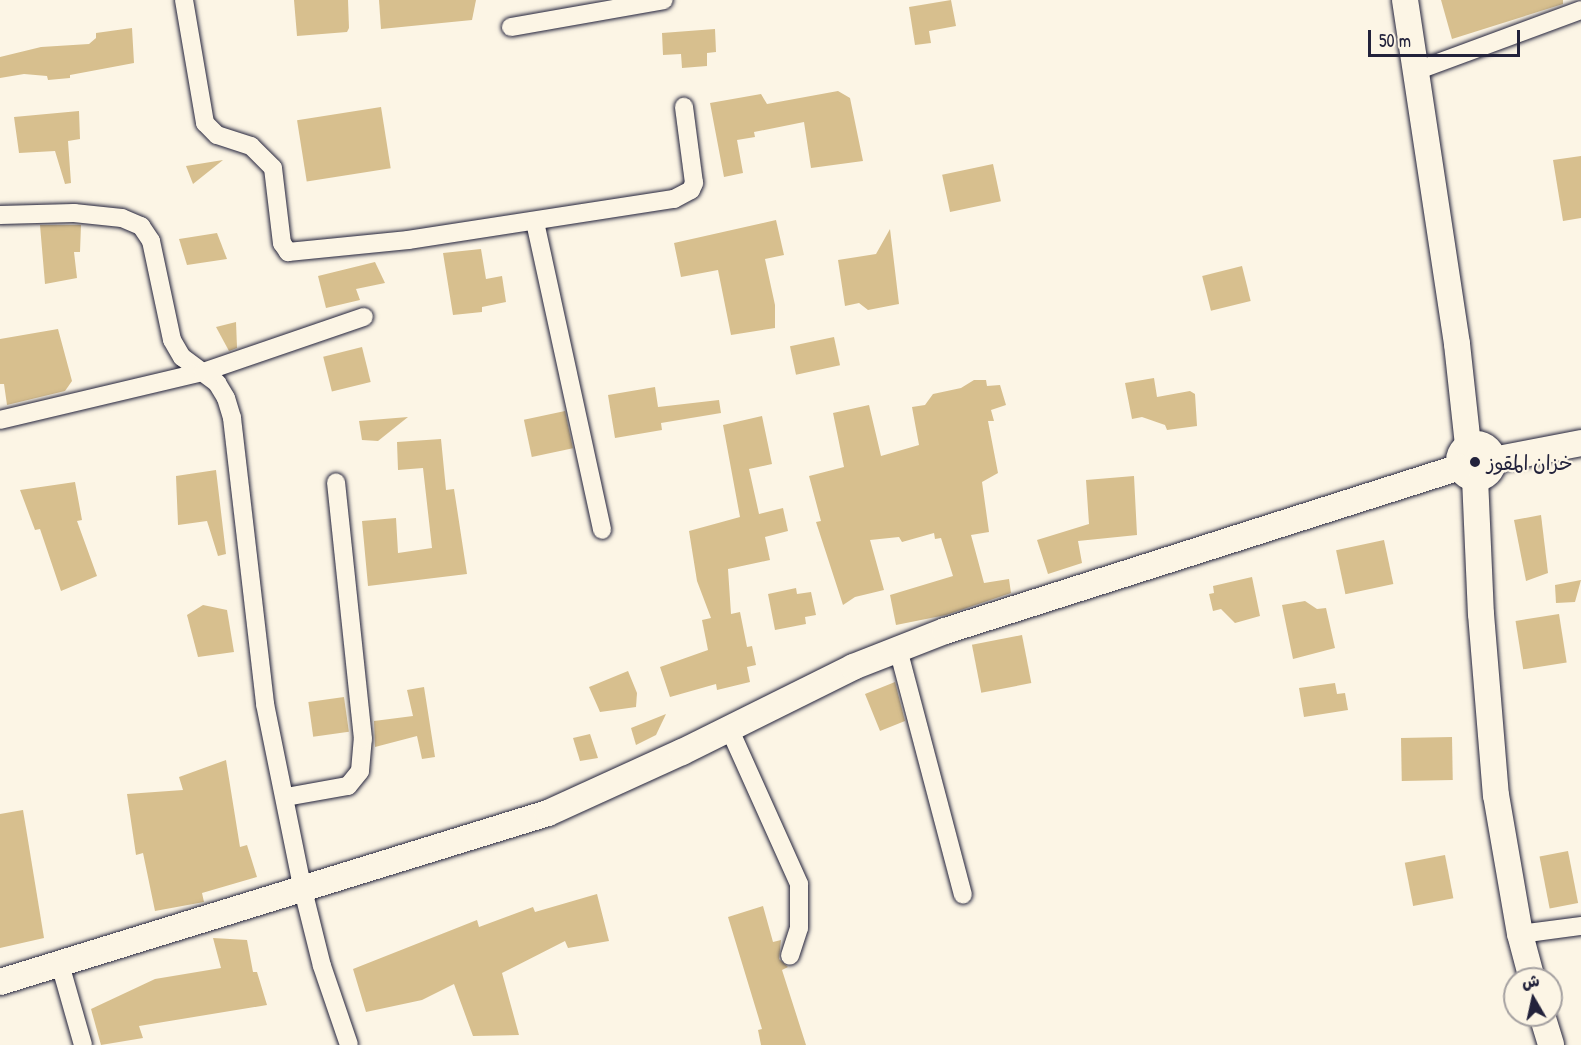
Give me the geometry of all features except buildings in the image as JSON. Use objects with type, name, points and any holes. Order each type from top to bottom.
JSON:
[{"type":"street","points":[[184,0],[205,123],[217,135],[251,146],[273,168],[282,243],[288,252],[535,222],[635,208],[674,199],[691,190],[694,174],[684,107]]},
{"type":"street","points":[[511,27],[664,0]]},
{"type":"street","points":[[1405,0],[1474,463],[1489,721],[1497,795],[1520,934],[1529,967]]},
{"type":"street","points":[[1416,71],[1581,10]]},
{"type":"street","points":[[0,215],[74,213],[122,218],[141,226],[151,241],[171,340],[182,357],[217,383],[232,418],[265,704],[286,797],[303,890],[322,966],[349,1045]]},
{"type":"street","points":[[535,222],[602,530]]},
{"type":"street","points":[[0,420],[203,372],[364,317]]},
{"type":"street","points":[[0,982],[548,813],[832,677],[898,649],[1115,575],[1474,463],[1581,443]]},
{"type":"street","points":[[286,797],[348,786],[360,771],[363,740],[336,482]]},
{"type":"street","points":[[898,649],[963,895]]},
{"type":"street","points":[[729,728],[799,884],[799,928],[790,956]]},
{"type":"street","points":[[1520,934],[1581,926]]},
{"type":"street","points":[[60,964],[84,1045]]},
{"type":"street","points":[[1546,1027],[1551,1045]]},
{"type":"place","name":"خزان المقوز","points":[[1475,462]]}]
